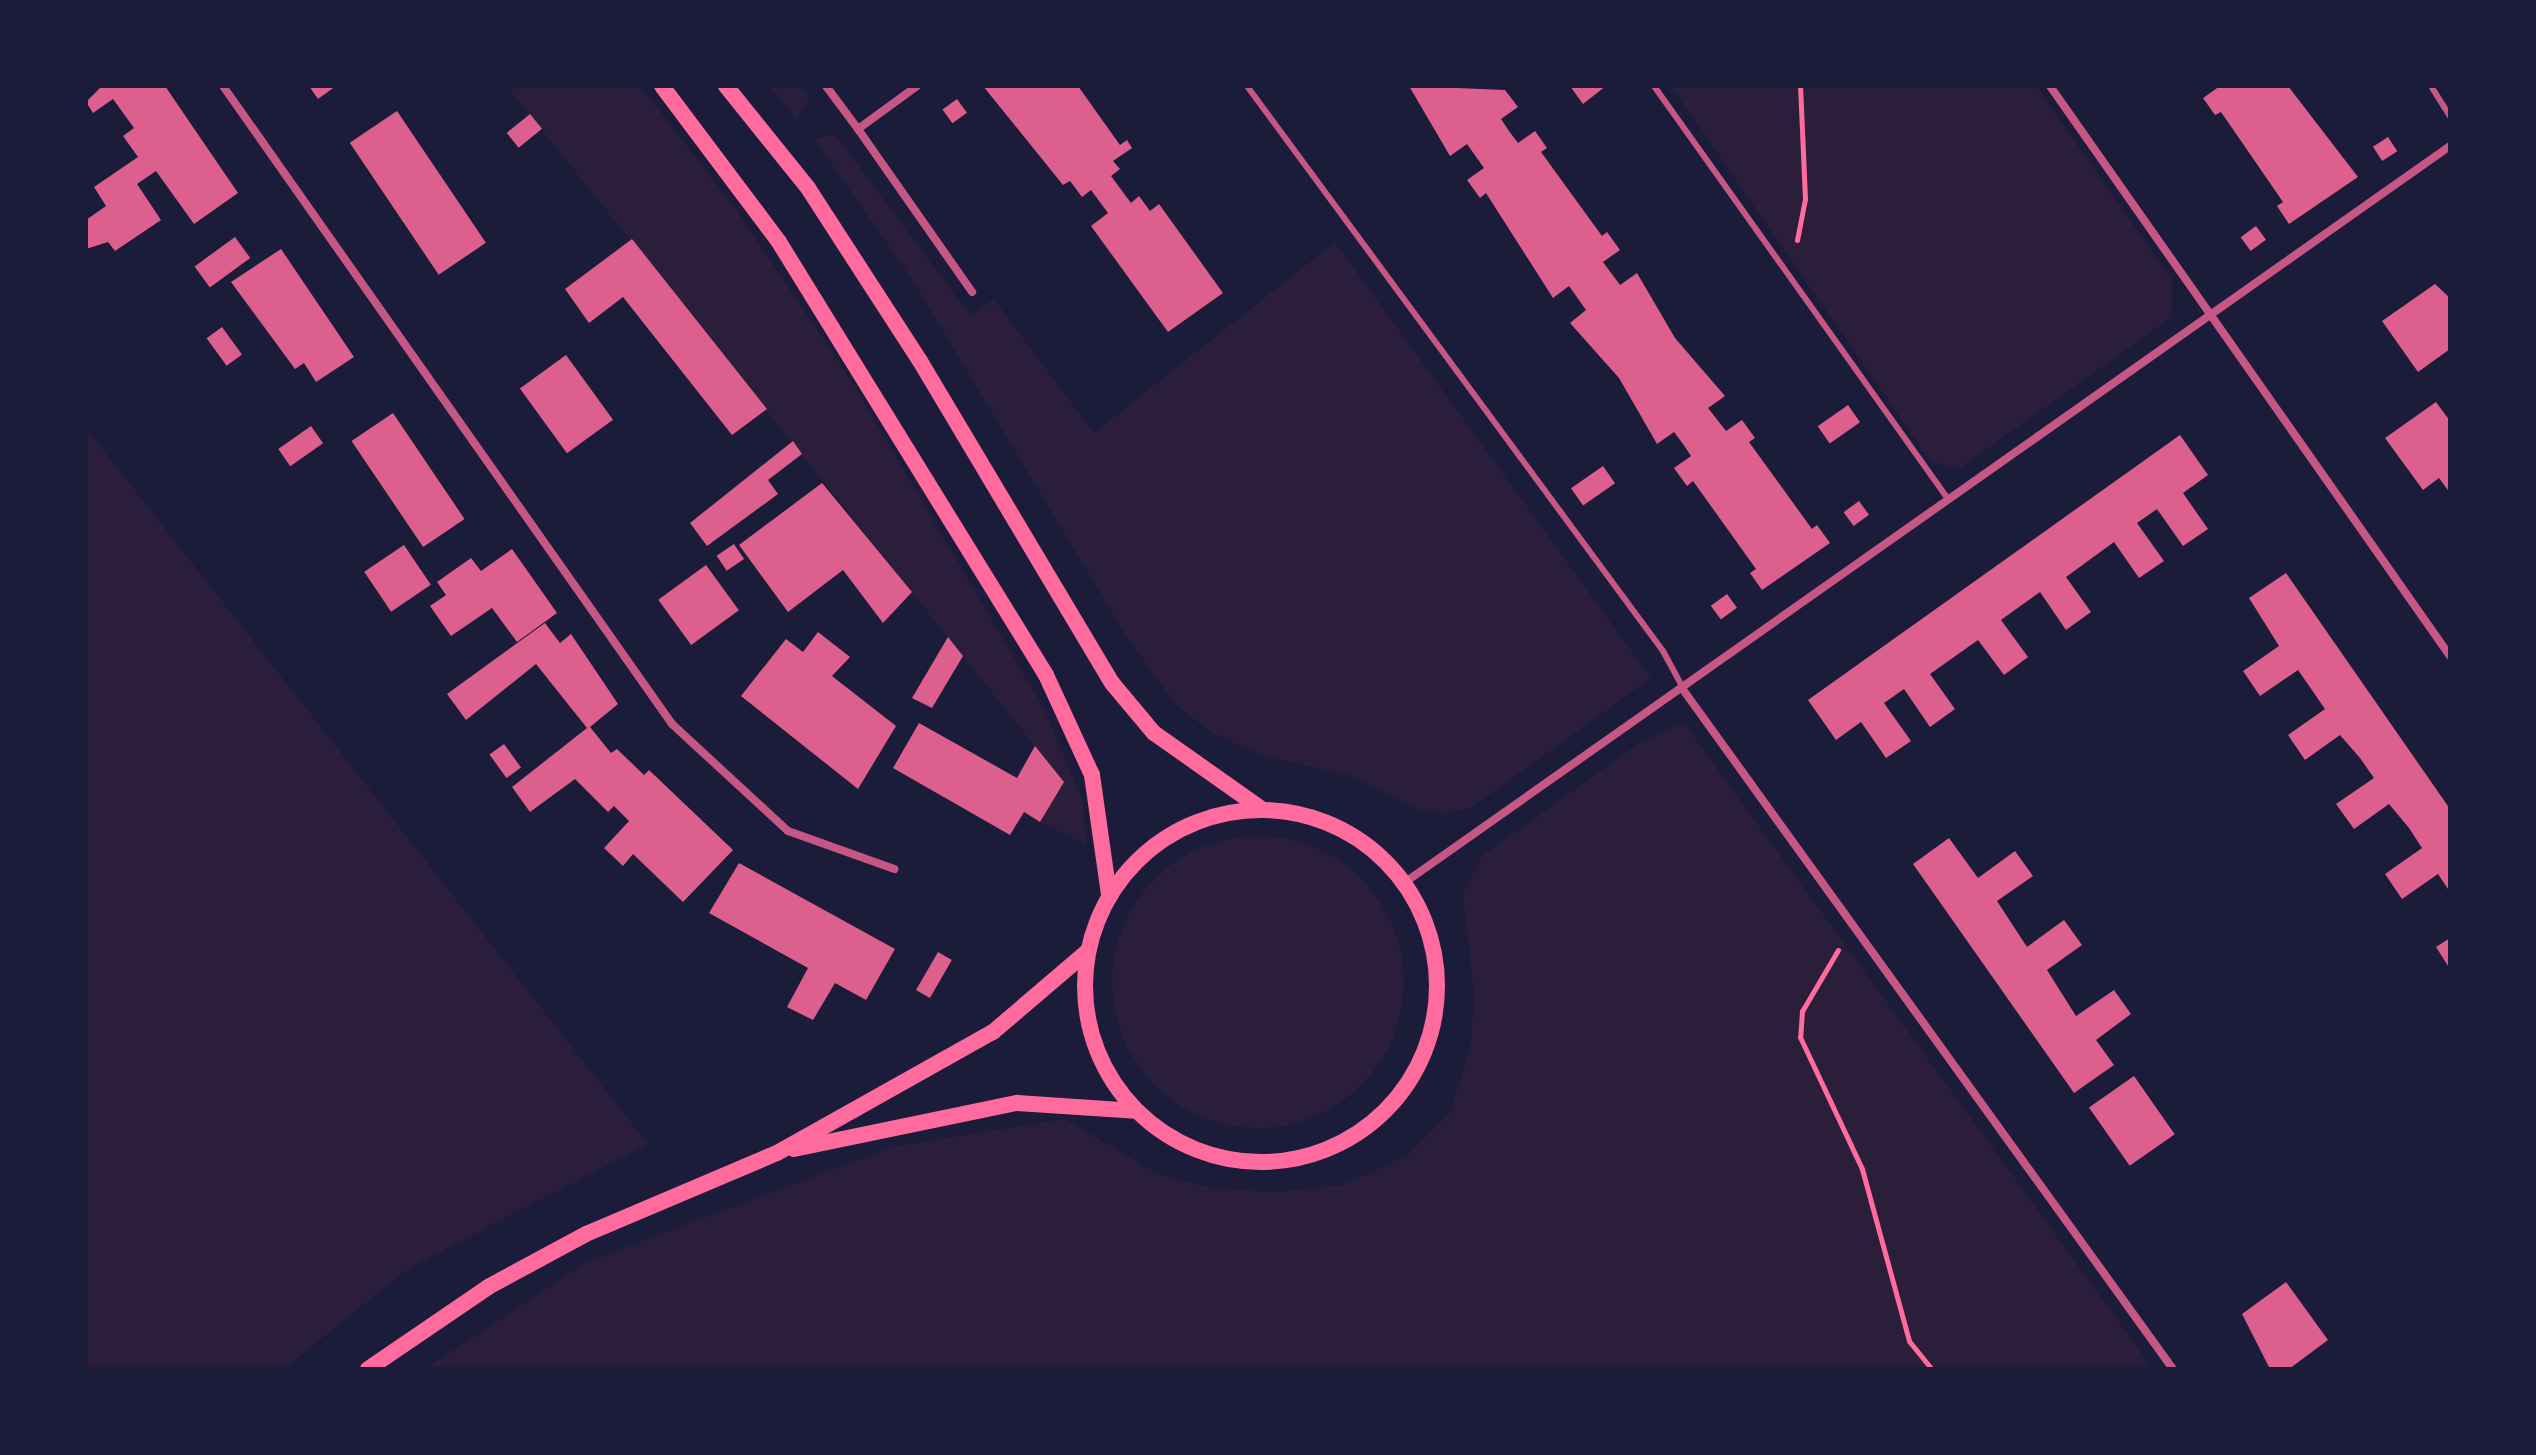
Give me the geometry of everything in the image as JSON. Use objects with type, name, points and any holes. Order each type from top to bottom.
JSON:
[{"type":"main road","points":[[662,86],[795,268],[1046,675],[1092,775],[1109,894]]},
{"type":"main road","points":[[726,86],[808,188],[894,321],[1112,683],[1175,750],[1263,810],[1342,829],[1404,883],[1434,951],[1433,1025],[1401,1093],[1375,1120],[1344,1141],[1273,1161],[1199,1150],[1136,1111],[1092,1037],[1088,951],[1109,894],[1159,841],[1203,820],[1263,810]]},
{"type":"main road","points":[[368,1369],[488,1287],[586,1234],[777,1153],[993,1032],[1088,951]]},
{"type":"main road","points":[[777,1153],[1017,1103],[1136,1111]]},
{"type":"street","points":[[223,86],[672,724],[788,831],[894,869]]},
{"type":"street","points":[[826,86],[972,292]]},
{"type":"street","points":[[858,129],[917,86]]},
{"type":"street","points":[[2050,86],[2450,656]]},
{"type":"street","points":[[1404,883],[1684,691],[1948,499],[2450,146]]},
{"type":"street","points":[[1684,691],[1855,922],[2173,1369]]},
{"type":"lane","points":[[1247,86],[1654,639],[1684,691]]},
{"type":"lane","points":[[1654,86],[1796,293],[1948,499]]},
{"type":"lane","points":[[2431,86],[2450,117]]},
{"type":"path","points":[[1796,293],[1797,227],[1805,199],[1800,86]]},
{"type":"path","points":[[1855,922],[1802,1011],[1800,1037],[1862,1169],[1909,1341],[1932,1369]]},
{"type":"shaded area","points":[[507,86],[640,86],[735,208],[854,385],[1044,709],[1083,801],[1086,845],[1040,822],[1050,765]]},
{"type":"shaded area","points":[[770,86],[801,86],[810,98],[797,120]]},
{"type":"shaded area","points":[[1671,86],[2036,86],[2172,280],[2172,317],[1960,468],[1931,462]]},
{"type":"shaded area","points":[[834,133],[970,315],[994,299],[1094,433],[1335,242],[1651,678],[1471,808],[1445,813],[1423,812],[1349,775],[1263,756],[1212,733],[1176,705],[1127,637],[912,279],[815,140]]},
{"type":"shaded area","points":[[86,428],[648,1144],[409,1268],[284,1369],[86,1369]]},
{"type":"shaded area","points":[[1684,723],[2153,1369],[425,1369],[587,1262],[892,1147],[1065,1119],[1156,1173],[1211,1188],[1274,1192],[1343,1185],[1409,1154],[1451,1111],[1471,1044],[1474,994],[1463,894],[1481,857],[1642,741]]},
{"type":"shaded area","points":[[1244,836],[1272,836],[1300,842],[1327,853],[1351,869],[1371,889],[1387,913],[1398,940],[1404,982],[1402,1011],[1387,1051],[1371,1075],[1351,1095],[1327,1111],[1300,1122],[1272,1128],[1244,1128],[1216,1122],[1189,1111],[1165,1095],[1145,1075],[1129,1051],[1118,1024],[1112,996],[1112,968],[1118,940],[1129,913],[1145,889],[1165,869],[1189,853],[1216,842]]},
{"type":"building","points":[[102,86],[165,86],[238,193],[194,224],[156,171],[137,184],[161,220],[115,251],[108,242],[86,249],[86,220],[106,206],[94,187],[138,157],[123,136],[134,128],[113,99],[93,113],[86,102]]},
{"type":"building","points":[[309,86],[336,86],[318,99]]},
{"type":"building","points":[[983,86],[1078,86],[1120,145],[1127,140],[1132,148],[1113,161],[1120,169],[1111,176],[1131,203],[1139,196],[1150,211],[1159,204],[1223,293],[1168,332],[1091,226],[1108,213],[1091,190],[1082,197],[1070,181],[1063,185]]},
{"type":"building","points":[[1409,86],[1505,90],[1518,107],[1501,119],[1509,131],[1518,143],[1535,131],[1547,148],[1541,152],[1602,236],[1607,232],[1620,250],[1603,262],[1620,285],[1637,273],[1675,338],[1725,396],[1708,408],[1726,431],[1742,420],[1755,438],[1749,442],[1812,529],[1817,525],[1830,543],[1762,590],[1750,573],[1756,569],[1693,481],[1687,486],[1674,468],[1691,456],[1683,444],[1674,432],[1657,444],[1619,378],[1570,323],[1586,310],[1569,286],[1553,298],[1486,193],[1480,198],[1467,180],[1484,168],[1467,144],[1450,156]]},
{"type":"building","points":[[1570,86],[1606,86],[1583,104]]},
{"type":"building","points":[[2220,86],[2288,86],[2358,177],[2289,224],[2277,206],[2283,202],[2221,112],[2215,115],[2203,98]]},
{"type":"building","points":[[957,99],[967,113],[952,123],[942,110]]},
{"type":"building","points":[[397,111],[486,243],[439,275],[350,143]]},
{"type":"building","points":[[530,114],[542,129],[519,148],[507,133]]},
{"type":"building","points":[[2388,137],[2397,151],[2382,161],[2373,147]]},
{"type":"building","points":[[2256,226],[2266,240],[2251,251],[2241,237]]},
{"type":"building","points":[[235,237],[250,258],[210,287],[195,266]]},
{"type":"building","points":[[632,239],[767,409],[732,435],[623,297],[589,323],[565,289]]},
{"type":"building","points":[[281,249],[354,357],[316,382],[304,363],[295,369],[231,282]]},
{"type":"building","points":[[2435,284],[2450,298],[2450,349],[2418,372],[2382,321]]},
{"type":"building","points":[[222,327],[242,355],[227,366],[207,338]]},
{"type":"building","points":[[566,355],[613,420],[567,453],[520,389]]},
{"type":"building","points":[[2436,402],[2450,421],[2450,493],[2439,478],[2423,490],[2385,438]]},
{"type":"building","points":[[1848,405],[1860,422],[1830,443],[1818,426]]},
{"type":"building","points":[[393,413],[465,519],[423,547],[352,441]]},
{"type":"building","points":[[311,426],[323,443],[290,466],[278,449]]},
{"type":"building","points":[[2180,435],[2208,475],[2183,493],[2208,529],[2183,546],[2157,509],[2137,523],[2164,561],[2139,578],[2114,542],[2066,577],[2091,612],[2066,630],[2040,592],[2001,620],[2028,657],[2004,675],[1978,640],[1930,674],[1955,709],[1930,727],[1904,689],[1884,703],[1911,741],[1886,758],[1861,722],[1836,740],[1808,700]]},
{"type":"building","points":[[793,441],[802,454],[768,480],[778,494],[707,546],[690,523]]},
{"type":"building","points":[[1603,466],[1615,483],[1583,506],[1571,488]]},
{"type":"building","points":[[822,483],[912,592],[883,623],[843,570],[788,612],[739,545]]},
{"type":"building","points":[[1859,501],[1869,515],[1854,526],[1844,512]]},
{"type":"building","points":[[734,544],[744,559],[727,571],[717,556]]},
{"type":"building","points":[[404,545],[431,585],[391,612],[364,572]]},
{"type":"building","points":[[512,549],[557,613],[517,642],[492,608],[451,636],[430,606],[446,595],[437,582],[471,558],[481,571]]},
{"type":"building","points":[[706,565],[739,610],[691,645],[658,600]]},
{"type":"building","points":[[2286,573],[2450,809],[2450,892],[2438,874],[2402,899],[2385,874],[2422,848],[2389,804],[2354,829],[2336,804],[2374,778],[2340,735],[2305,760],[2288,735],[2325,709],[2298,670],[2260,696],[2243,671],[2279,646],[2249,598]]},
{"type":"building","points":[[1727,594],[1737,608],[1721,620],[1711,606]]},
{"type":"building","points":[[545,623],[560,643],[571,634],[618,704],[590,727],[611,753],[617,749],[644,775],[649,770],[733,850],[683,902],[633,854],[623,866],[604,848],[629,821],[614,806],[608,812],[575,779],[530,812],[512,787],[587,728],[536,664],[466,720],[447,694]]},
{"type":"building","points":[[818,632],[850,657],[832,676],[896,726],[858,789],[741,696],[786,639],[803,652]]},
{"type":"building","points":[[948,637],[963,656],[932,708],[912,698]]},
{"type":"building","points":[[919,723],[1017,778],[1035,746],[1064,782],[1040,822],[1024,812],[1010,835],[893,768]]},
{"type":"building","points":[[504,744],[521,767],[506,778],[489,755]]},
{"type":"building","points":[[1949,838],[1978,878],[2015,851],[2033,876],[1997,901],[2027,947],[2064,920],[2082,945],[2047,970],[2076,1016],[2114,990],[2131,1014],[2096,1040],[2114,1065],[2074,1093],[1913,864]]},
{"type":"building","points":[[739,863],[895,949],[866,1000],[835,983],[813,1020],[787,1007],[808,968],[709,913]]},
{"type":"building","points":[[2450,938],[2450,969],[2436,947]]},
{"type":"building","points":[[938,952],[952,960],[930,998],[916,990]]},
{"type":"building","points":[[2134,1076],[2175,1134],[2130,1166],[2089,1108]]},
{"type":"building","points":[[2286,1282],[2328,1340],[2289,1369],[2270,1369],[2242,1314]]}]
